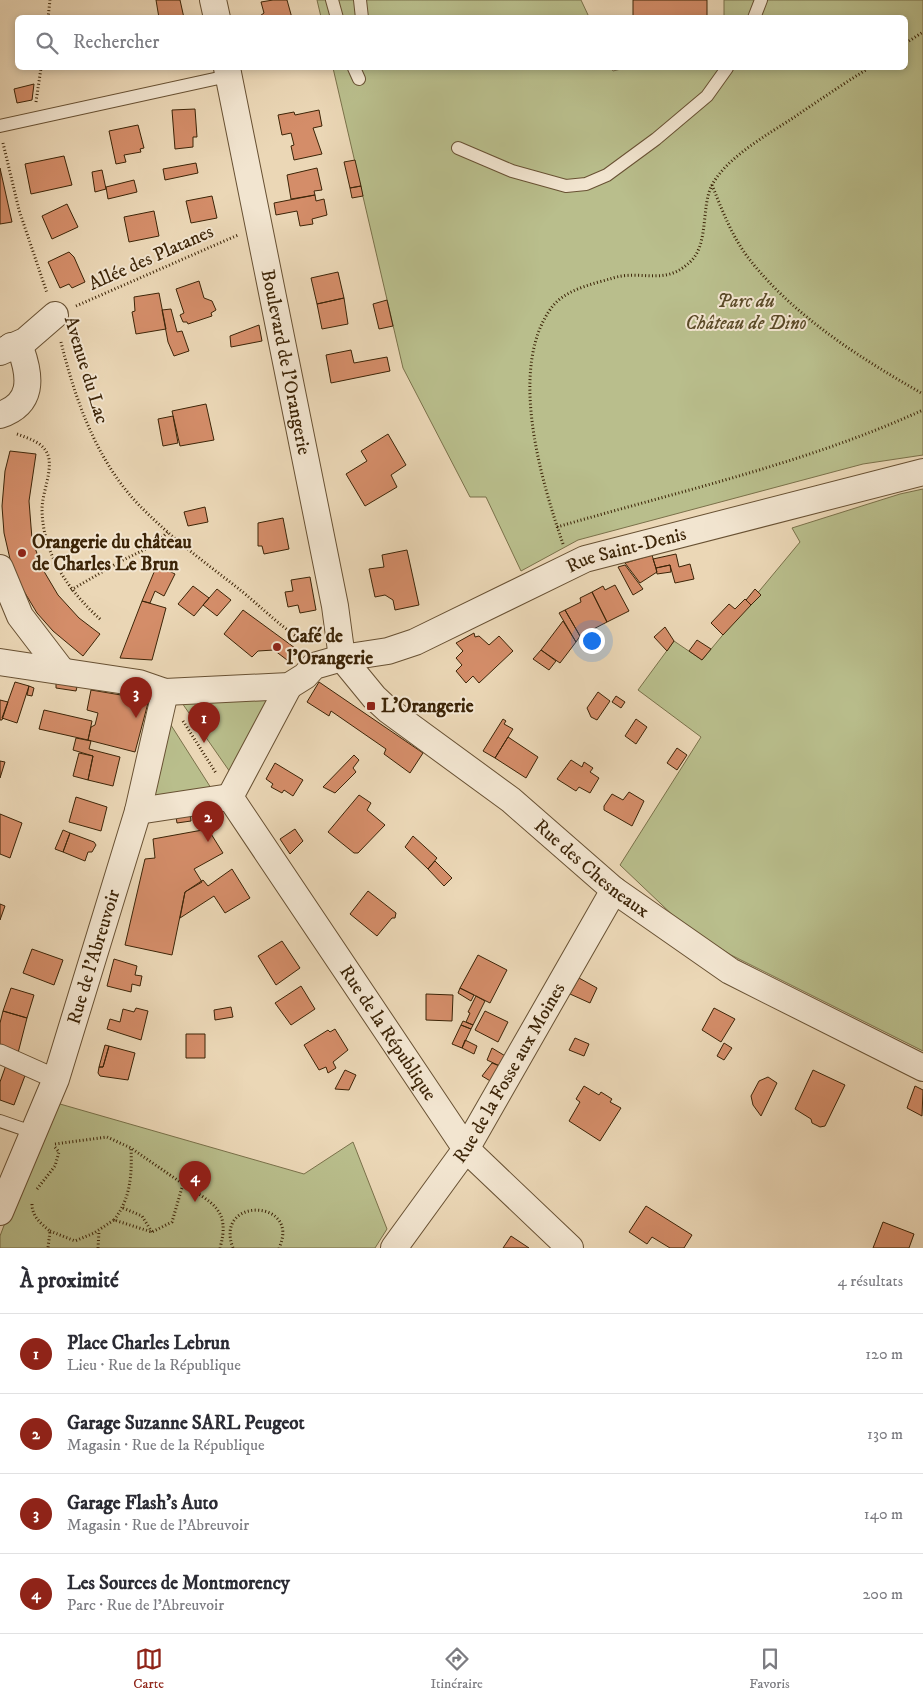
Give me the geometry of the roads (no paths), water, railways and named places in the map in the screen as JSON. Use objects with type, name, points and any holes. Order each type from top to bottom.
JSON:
[{"type":"street","points":[[214,0],[216,15]]},
{"type":"street","name":"Boulevard de l'Orangerie","points":[[228,72],[335,606],[342,658]]},
{"type":"street","points":[[6,349],[25,341],[55,315]]},
{"type":"street","points":[[6,349],[21,350],[27,367],[27,391],[21,404],[10,411],[7,424]]},
{"type":"street","name":"Rue Saint-Denis","points":[[342,658],[388,651],[415,642],[585,559],[923,472]]},
{"type":"street","points":[[0,568],[20,616],[62,671]]},
{"type":"street","points":[[0,662],[139,683],[165,692],[289,686],[305,676],[314,666],[342,658]]},
{"type":"street","name":"Rue des Chesneaux","points":[[342,658],[374,697],[388,710],[511,800],[614,890],[730,971],[923,1068]]},
{"type":"street","points":[[138,811],[230,797],[289,686]]},
{"type":"street","name":"Rue de l'Abreuvoir","points":[[0,1212],[42,1138],[56,1079],[138,811],[165,692]]},
{"type":"street","name":"Rue de la République","points":[[230,797],[466,1149],[570,1248]]},
{"type":"street","name":"Rue de la Fosse aux Moines","points":[[394,1248],[466,1149],[614,890]]},
{"type":"street","points":[[0,1054],[56,1079]]},
{"type":"lane","points":[[332,0],[336,15]]},
{"type":"lane","points":[[360,0],[362,15]]},
{"type":"lane","points":[[755,15],[761,0]]},
{"type":"lane","points":[[458,148],[512,171],[566,186],[586,184],[607,175],[656,140],[707,96],[726,70]]},
{"type":"lane","points":[[0,126],[228,72]]},
{"type":"lane","points":[[0,1121],[42,1138]]},
{"type":"place","name":"Orangerie du château de Charles Le Brun","points":[[22,553]]},
{"type":"place","name":"Café de l'Orangerie","points":[[277,647]]},
{"type":"place","name":"L'Orangerie","points":[[371,706]]},
{"type":"place","name":"Garage Flash's Auto","points":[[136,718]]},
{"type":"place","name":"Place Charles Lebrun","points":[[204,743]]},
{"type":"place","name":"Garage Suzanne SARL Peugeot","points":[[208,842]]},
{"type":"place","name":"Les Sources de Montmorency","points":[[195,1202]]},
{"type":"park label","name":"Parc du Château de Dino","points":[[746,312]]}]
